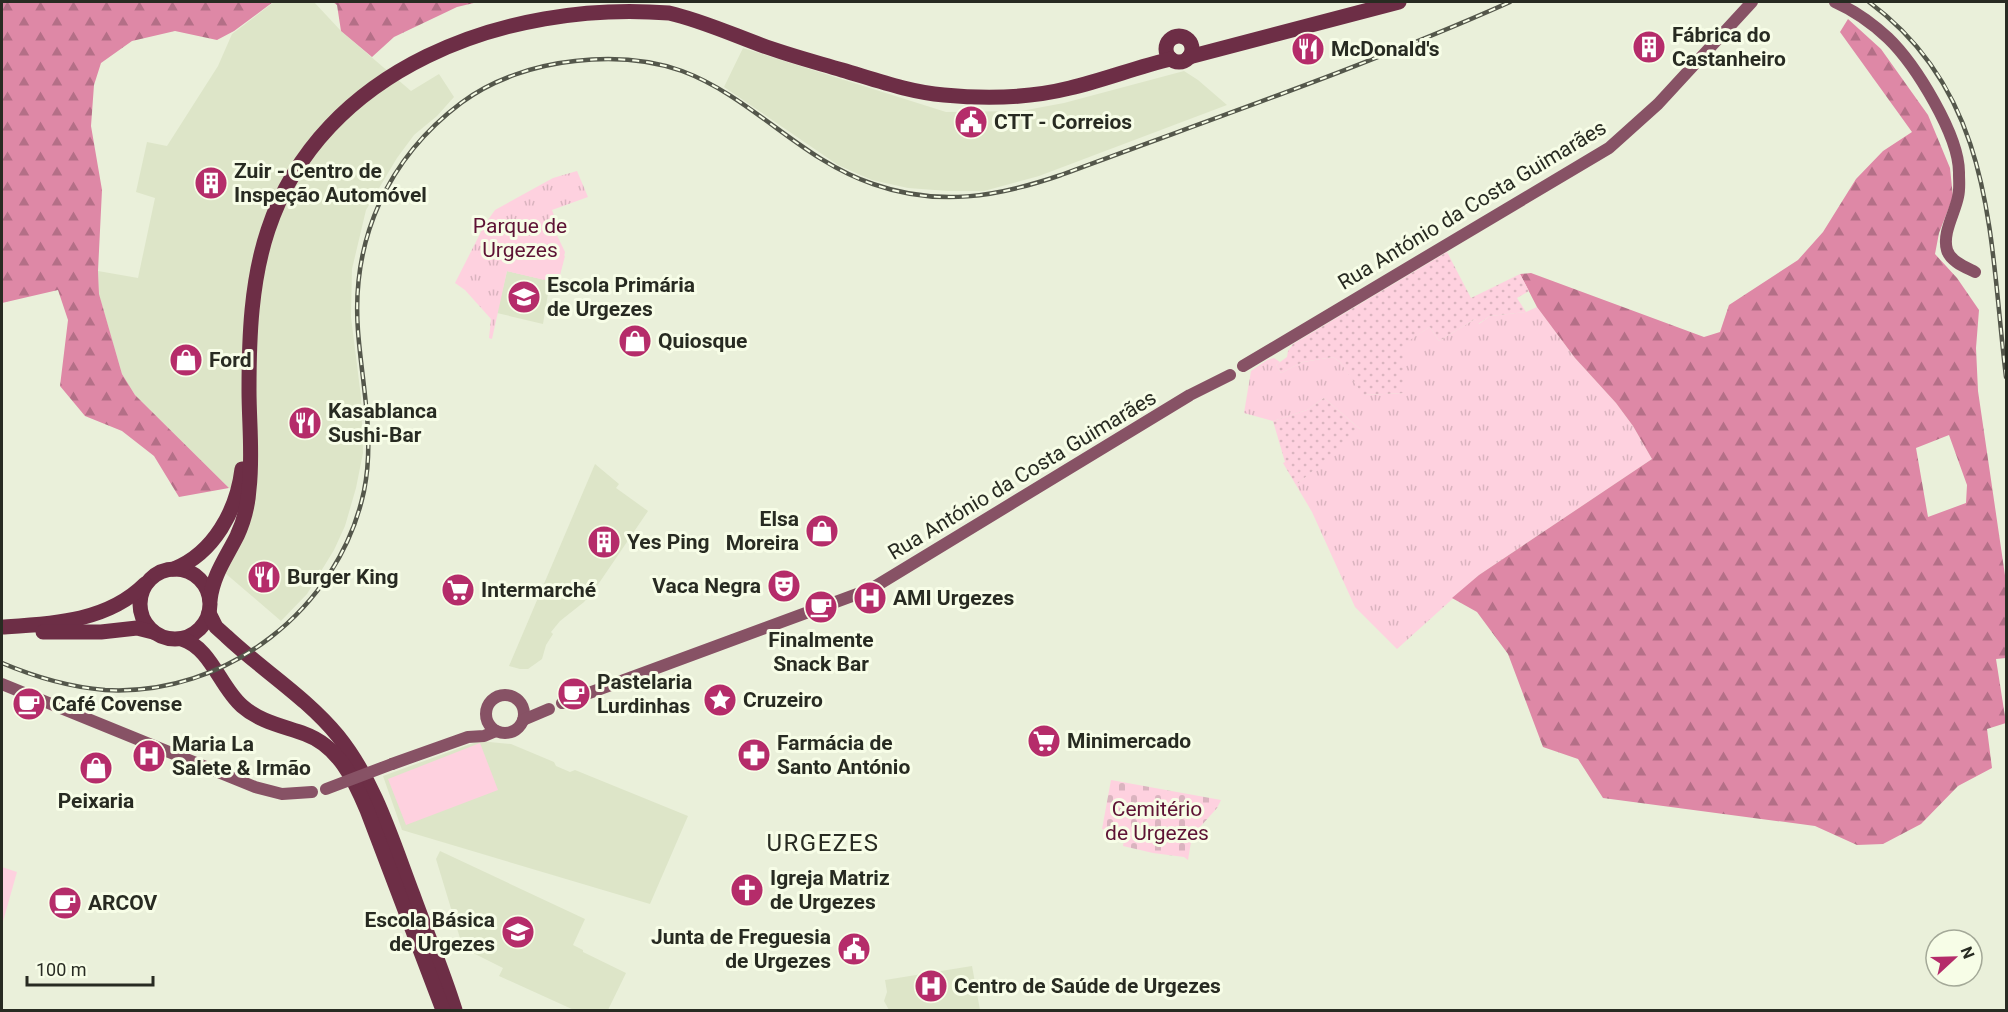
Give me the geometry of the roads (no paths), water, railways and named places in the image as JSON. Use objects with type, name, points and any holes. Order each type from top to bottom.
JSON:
[{"type":"main road","points":[[1169,54],[1179,62],[1190,51],[1369,2]]},
{"type":"main road","points":[[1190,51],[1399,2]]},
{"type":"main road","name":"Rua António da Costa Guimarães","points":[[1243,366],[1609,148],[1658,104],[1752,2]]},
{"type":"main road","points":[[1835,2],[1847,7],[1888,38],[1918,76],[1943,119],[1955,150],[1959,170],[1959,195],[1946,239],[1947,251],[1953,260],[1975,272]]},
{"type":"main road","points":[[2,627],[52,633],[101,632],[137,628],[172,640],[182,639],[199,630],[209,606],[212,585],[239,532],[246,506],[251,468],[250,345],[257,272],[267,232],[291,177],[322,134],[370,85],[392,67],[424,47],[472,25],[510,13],[549,6],[590,4],[651,9],[672,13],[765,46],[901,88],[940,95],[970,97],[1036,94],[1068,89],[1141,67],[1169,54]]},
{"type":"main road","points":[[1169,54],[1169,40],[1176,36],[1184,36],[1190,51]]},
{"type":"main road","name":"Rua António da Costa Guimarães","points":[[562,703],[871,589],[1190,395],[1230,375]]},
{"type":"main road","points":[[174,569],[192,559],[212,541],[230,513],[240,482],[249,410]]},
{"type":"main road","points":[[2,627],[48,624],[88,616],[131,596],[164,570],[184,570],[194,574],[207,590],[209,606],[216,627],[322,719],[359,765],[390,833],[455,1011]]},
{"type":"main road","points":[[147,582],[141,592],[140,614],[145,624],[153,632]]},
{"type":"main road","points":[[182,639],[191,642],[205,654],[226,689],[242,706],[272,724],[316,739],[339,757],[356,785],[367,810],[442,1011]]},
{"type":"main road","points":[[2,684],[255,787],[282,794],[312,792]]},
{"type":"main road","points":[[326,789],[468,737],[484,736],[496,731],[512,732],[518,728],[523,714],[515,698],[497,697],[488,706],[487,718],[496,731]]},
{"type":"main road","points":[[523,714],[534,717],[549,709]]},
{"type":"main road","points":[[468,737],[487,718]]},
{"type":"railway","points":[[2,663],[65,684],[105,690],[150,688],[193,678],[234,661],[270,637],[303,608],[330,573],[351,534],[364,491],[368,431],[357,297],[368,233],[379,203],[394,175],[435,125],[473,94],[501,80],[545,66],[588,60],[629,60],[669,67],[707,82],[731,96],[799,145],[847,173],[897,191],[944,197],[967,196],[1014,189],[1061,175],[1343,71],[1510,2]]},
{"type":"railway","points":[[1869,2],[1910,39],[1941,80],[1963,125],[1978,172],[1988,221],[2006,377]]},
{"type":"place","name":"Fábrica do Castanheiro","points":[[1649,47]]},
{"type":"place","name":"McDonald's","points":[[1308,49]]},
{"type":"place","name":"CTT - Correios","points":[[971,122]]},
{"type":"place","name":"Zuir - Centro de Inspeção Automóvel","points":[[211,183]]},
{"type":"place","name":"Escola Primária de Urgezes","points":[[524,297]]},
{"type":"place","name":"Quiosque","points":[[635,341]]},
{"type":"place","name":"Ford","points":[[186,360]]},
{"type":"place","name":"Kasablanca Sushi-Bar","points":[[305,423]]},
{"type":"place","name":"Elsa Moreira","points":[[822,531]]},
{"type":"place","name":"Yes Ping","points":[[604,542]]},
{"type":"place","name":"Burger King","points":[[264,577]]},
{"type":"place","name":"Vaca Negra","points":[[784,586]]},
{"type":"place","name":"Intermarché","points":[[458,590]]},
{"type":"place","name":"AMI Urgezes","points":[[870,598]]},
{"type":"place","name":"Finalmente Snack Bar","points":[[821,607]]},
{"type":"place","name":"Pastelaria Lurdinhas","points":[[574,694]]},
{"type":"place","name":"Cruzeiro","points":[[720,700]]},
{"type":"place","name":"Café Covense","points":[[29,704]]},
{"type":"place","name":"Minimercado","points":[[1044,741]]},
{"type":"place","name":"Farmácia de Santo António","points":[[754,755]]},
{"type":"place","name":"Maria La Salete & Irmão","points":[[149,756]]},
{"type":"place","name":"Peixaria","points":[[96,768]]},
{"type":"place","name":"Igreja Matriz de Urgezes","points":[[747,890]]},
{"type":"place","name":"ARCOV","points":[[65,903]]},
{"type":"place","name":"Escola Básica de Urgezes","points":[[518,932]]},
{"type":"place","name":"Junta de Freguesia de Urgezes","points":[[854,949]]},
{"type":"place","name":"Centro de Saúde de Urgezes","points":[[931,986]]},
{"type":"district","name":"URGEZES","points":[[823,843]]},
{"type":"park label","name":"Parque de Urgezes","points":[[520,238]]},
{"type":"park label","name":"Cemitério de Urgezes","points":[[1157,821]]}]
